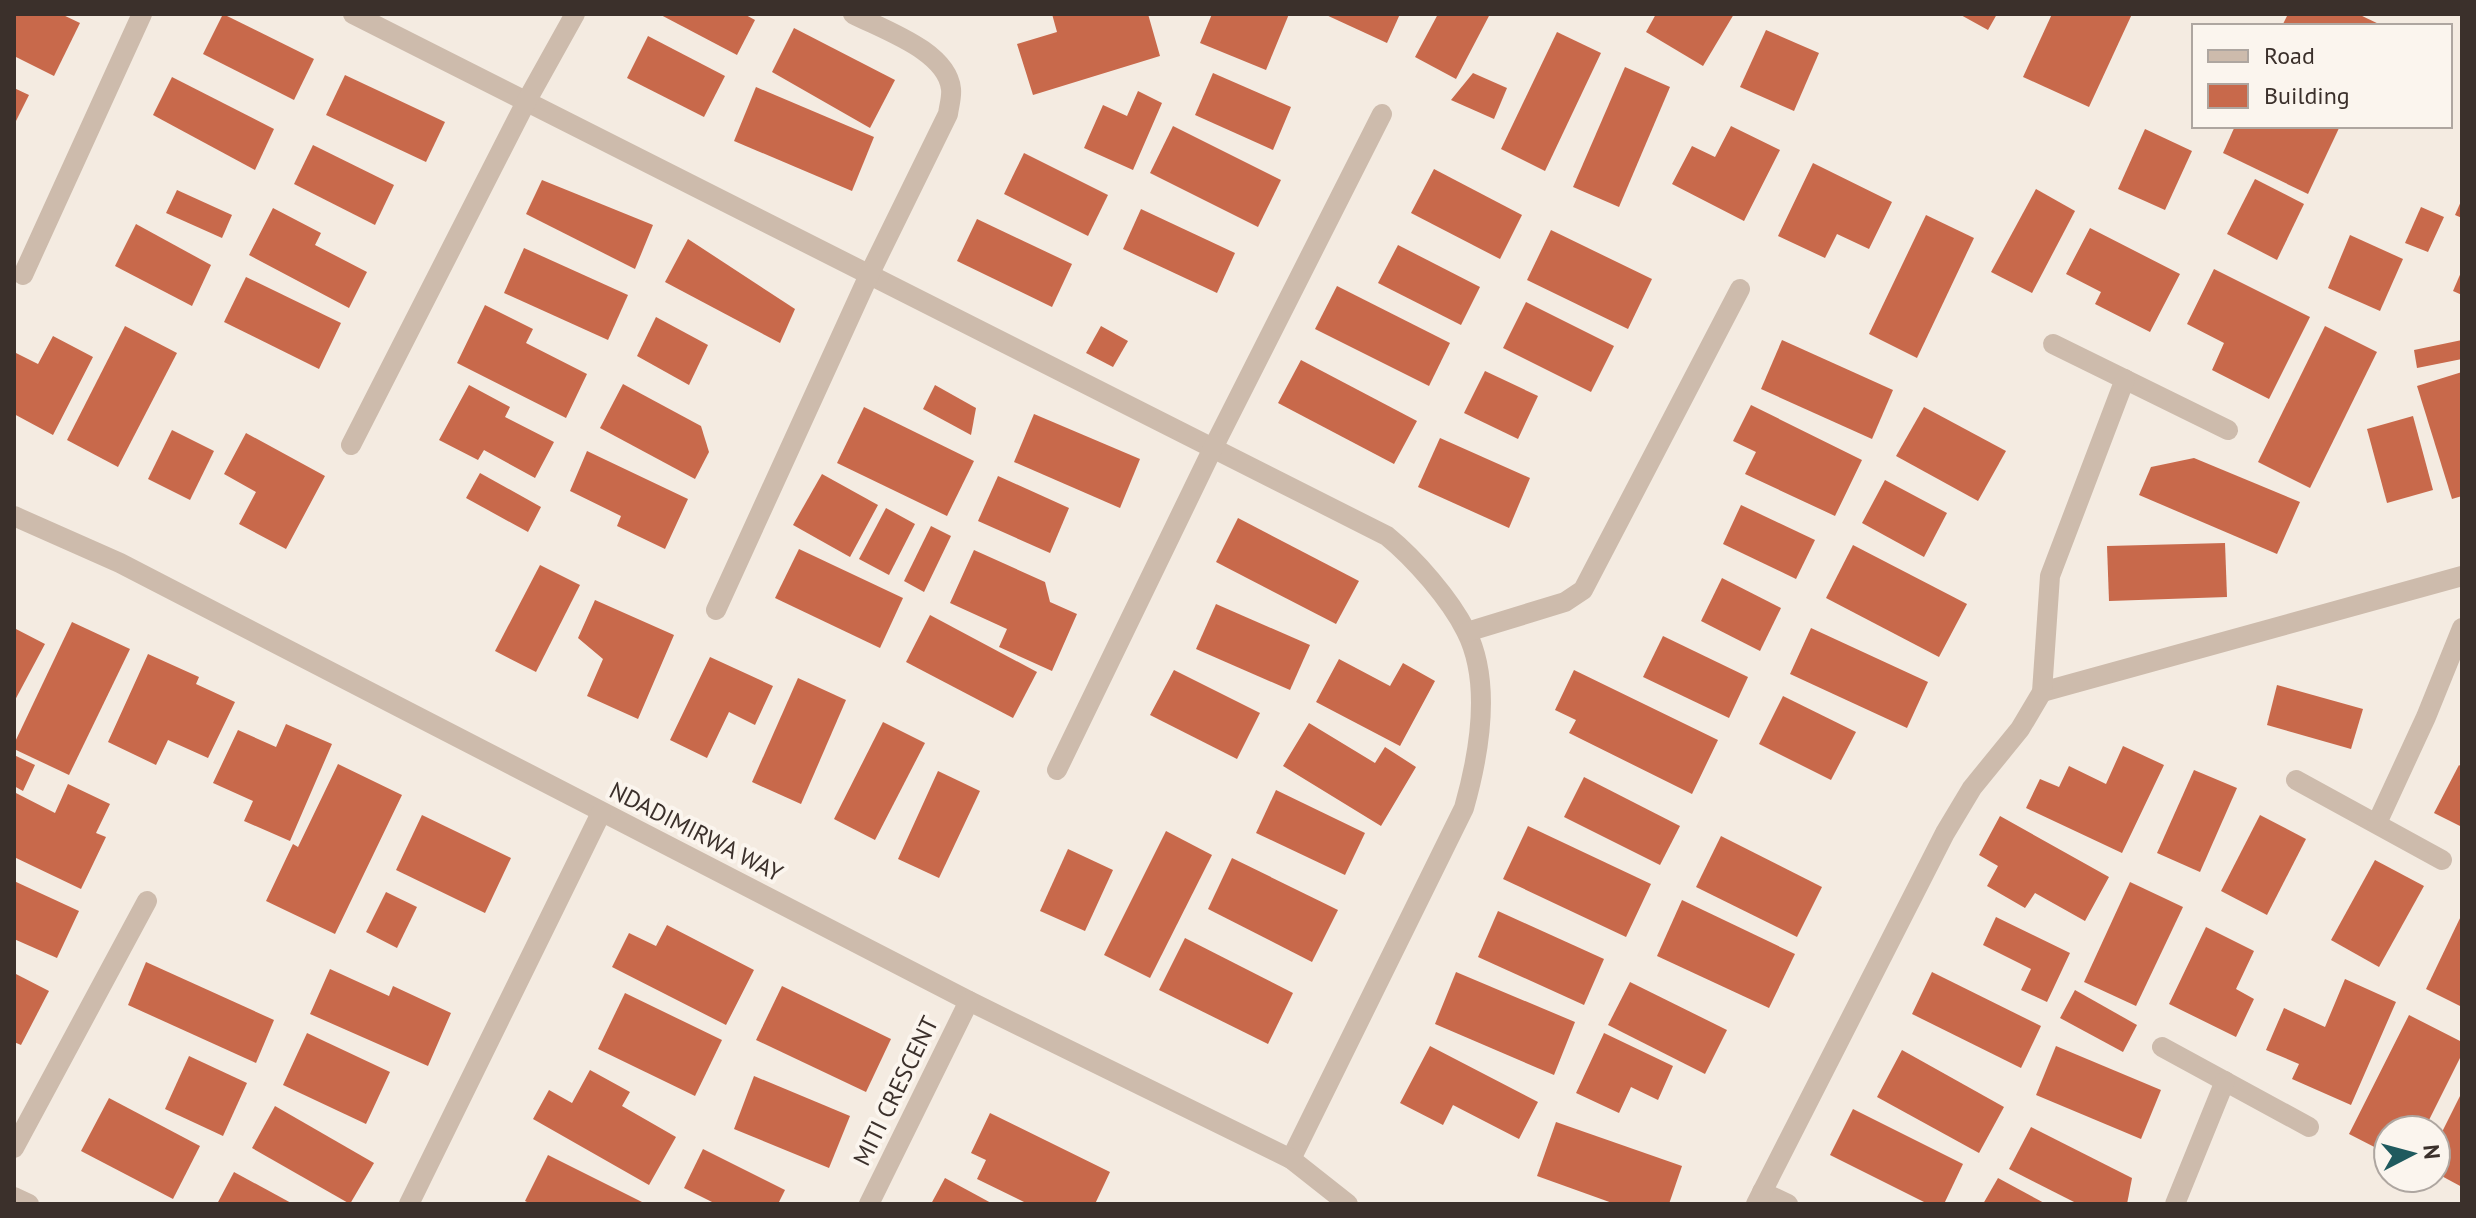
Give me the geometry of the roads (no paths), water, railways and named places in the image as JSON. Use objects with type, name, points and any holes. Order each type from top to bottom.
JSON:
[{"type":"street","points":[[23,275],[142,14]]},
{"type":"street","points":[[353,14],[1387,536],[1413,558],[1467,632],[1479,674],[1481,730],[1475,770],[1464,808],[1291,1159]]},
{"type":"street","points":[[351,445],[526,102],[575,14]]},
{"type":"street","points":[[716,610],[869,275],[948,114],[952,90],[945,67],[927,52],[853,14]]},
{"type":"street","points":[[1057,770],[1213,448],[1382,114]]},
{"type":"street","points":[[1467,632],[1565,602],[1583,590],[1740,289]]},
{"type":"street","points":[[2053,344],[2228,430]]},
{"type":"street","points":[[1788,1204],[1759,1198],[1945,833],[1972,788],[2020,729],[2042,692],[2050,576],[2125,379]]},
{"type":"street","name":"NDADIMIRWA WAY","points":[[14,516],[120,563],[969,1001],[1291,1159],[1348,1204]]},
{"type":"street","points":[[2042,692],[2462,576]]},
{"type":"street","points":[[2377,823],[2426,717],[2462,628]]},
{"type":"street","points":[[2296,780],[2442,860]]},
{"type":"street","points":[[409,1204],[601,813]]},
{"type":"street","points":[[14,1148],[147,901]]},
{"type":"street","name":"MITI CRESCENT","points":[[869,1204],[969,1001]]},
{"type":"street","points":[[2162,1047],[2309,1127]]},
{"type":"street","points":[[2175,1204],[2225,1081]]},
{"type":"street","points":[[14,1197],[29,1204]]}]
